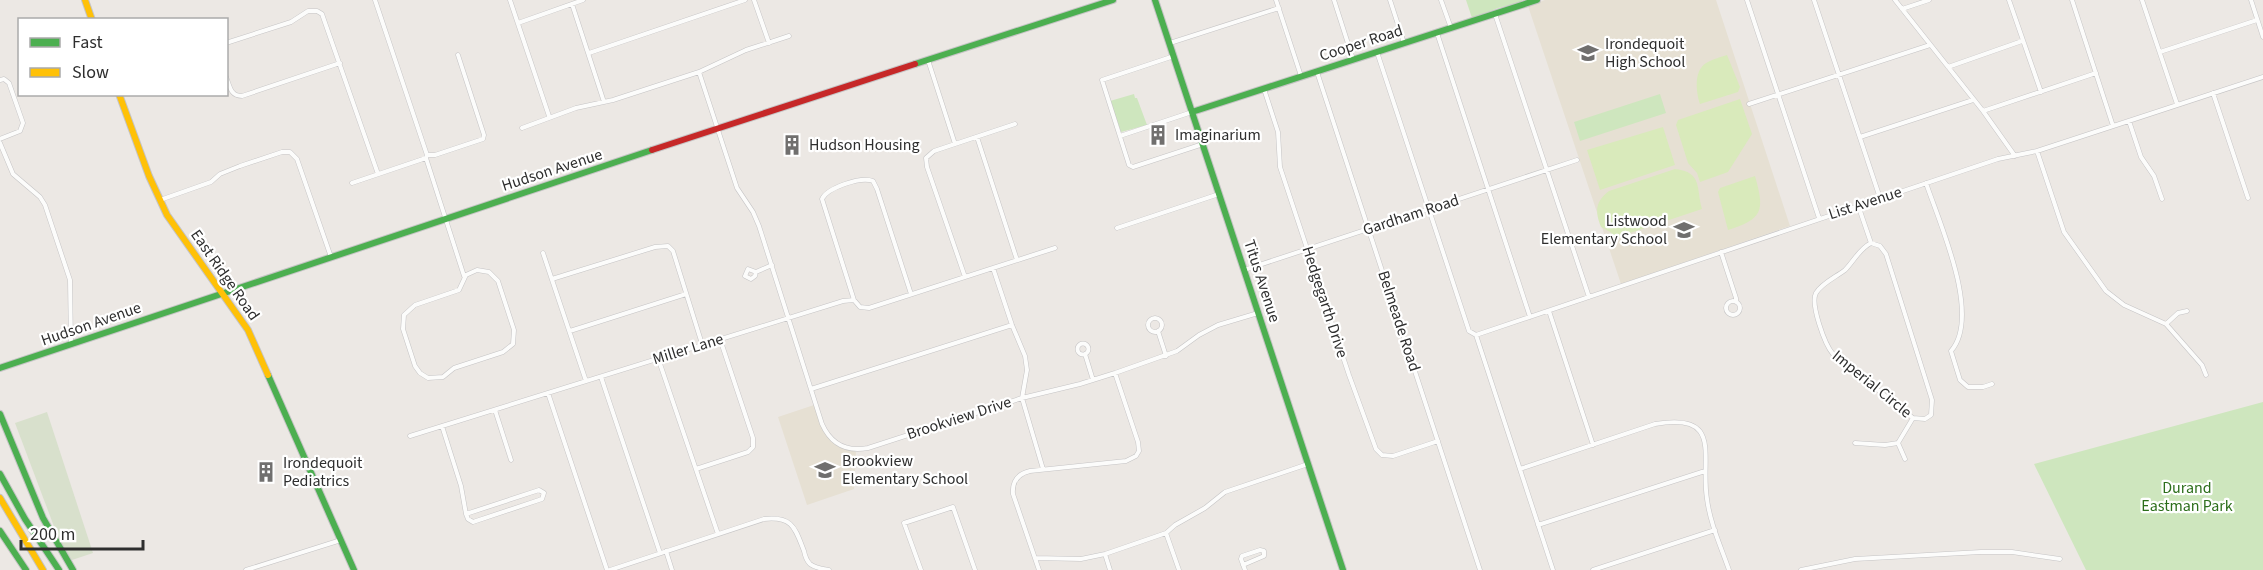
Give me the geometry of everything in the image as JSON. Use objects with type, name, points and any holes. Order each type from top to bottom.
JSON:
[{"type":"main road","points":[[85,0],[91,18]]},
{"type":"main road","name":"Hudson Avenue","points":[[0,368],[1113,0]]},
{"type":"main road","name":"Titus Avenue","points":[[1155,0],[1343,570]]},
{"type":"main road","name":"Cooper Road","points":[[1192,112],[1537,0]]},
{"type":"main road","name":"East Ridge Road","points":[[120,96],[160,200],[174,226],[248,330],[354,570]]},
{"type":"main road","points":[[0,414],[43,518],[73,570]]},
{"type":"main road","points":[[0,474],[21,513],[59,570]]},
{"type":"main road","points":[[0,498],[42,570]]},
{"type":"main road","points":[[1,535],[26,570]]},
{"type":"street","points":[[375,0],[464,277],[463,285],[459,290],[416,305],[404,315],[402,325],[415,366],[425,376],[435,379],[443,377],[454,368],[503,352],[513,344],[514,330],[496,278],[482,270],[472,271],[464,277]]},
{"type":"street","points":[[510,0],[549,116]]},
{"type":"street","points":[[518,23],[583,0]]},
{"type":"street","points":[[589,53],[745,0]]},
{"type":"street","points":[[754,0],[769,43]]},
{"type":"street","points":[[1276,0],[1301,77]]},
{"type":"street","points":[[1334,0],[1354,60]]},
{"type":"street","points":[[1390,0],[1404,44]]},
{"type":"street","points":[[1441,0],[1451,28]]},
{"type":"street","points":[[1747,0],[1819,218]]},
{"type":"street","points":[[1814,0],[1880,198]]},
{"type":"street","points":[[1895,0],[1983,111],[2014,156]]},
{"type":"street","points":[[1902,9],[1929,0]]},
{"type":"street","points":[[2009,0],[2041,92]]},
{"type":"street","points":[[2072,0],[2113,126]]},
{"type":"street","points":[[2142,0],[2177,104]]},
{"type":"street","points":[[2251,0],[2263,37]]},
{"type":"street","points":[[572,4],[604,102]]},
{"type":"street","points":[[1170,43],[1279,8]]},
{"type":"street","points":[[228,42],[291,22],[308,11],[317,11],[325,19],[378,174]]},
{"type":"street","points":[[1495,14],[1590,297]]},
{"type":"street","points":[[2160,52],[2257,20]]},
{"type":"street","points":[[1437,33],[1530,317]]},
{"type":"street","points":[[522,128],[549,116],[604,102],[699,72],[746,50],[789,36]]},
{"type":"street","points":[[1948,67],[2022,41]]},
{"type":"street","points":[[1749,104],[1930,45]]},
{"type":"street","points":[[1377,52],[1469,331],[1476,335],[1553,570]]},
{"type":"street","points":[[352,183],[483,139],[484,135],[458,56]]},
{"type":"street","points":[[1174,56],[1102,80],[1120,136],[1131,167],[1203,144]]},
{"type":"street","points":[[928,60],[956,144]]},
{"type":"street","points":[[228,82],[232,93],[242,96],[340,63]]},
{"type":"street","name":"Brookview Drive","points":[[699,72],[737,188],[755,216],[828,435],[840,445],[853,449],[868,448],[1022,398],[1093,380],[1166,356],[1184,347],[1208,330],[1258,313]]},
{"type":"street","name":"Belmeade Road","points":[[1317,72],[1480,570]]},
{"type":"street","points":[[1983,111],[2096,73]]},
{"type":"street","name":"List Avenue","points":[[1476,335],[1998,159],[2037,151],[2263,77]]},
{"type":"street","points":[[0,80],[7,80],[10,84],[23,127],[0,141],[13,174],[40,196],[70,280],[71,345]]},
{"type":"street","name":"Hedgegarth Drive","points":[[1264,89],[1278,132],[1280,168],[1376,449],[1382,455],[1393,456],[1438,441]]},
{"type":"street","points":[[2213,93],[2248,198]]},
{"type":"street","points":[[1860,137],[1973,100]]},
{"type":"street","points":[[1120,136],[1192,112]]},
{"type":"street","points":[[2129,121],[2141,157],[2154,176],[2162,199]]},
{"type":"street","points":[[965,277],[927,167],[926,158],[930,152],[1015,124]]},
{"type":"street","points":[[976,137],[1017,260]]},
{"type":"street","points":[[2037,151],[2064,232],[2106,291],[2124,305],[2166,324],[2202,365],[2206,375]]},
{"type":"street","points":[[160,200],[211,182],[223,172],[282,152],[290,152],[297,159],[331,258]]},
{"type":"street","name":"Gardham Road","points":[[1244,270],[1577,160]]},
{"type":"street","points":[[854,300],[822,200],[828,191],[864,179],[873,181],[878,189],[911,294]]},
{"type":"street","points":[[1926,183],[1960,290],[1962,307],[1960,334],[1951,351],[1958,377],[1968,387],[1983,387],[1992,384]]},
{"type":"street","points":[[1117,228],[1219,194]]},
{"type":"street","name":"Imperial Circle","points":[[1858,205],[1871,243]]},
{"type":"street","name":"Imperial Circle","points":[[1871,243],[1880,246],[1886,254],[1932,400],[1933,411],[1929,418],[1921,420],[1913,418],[1833,354],[1828,348],[1815,309],[1814,298],[1817,291],[1847,268],[1862,249],[1871,243]]},
{"type":"street","points":[[552,279],[655,247],[668,246],[673,251],[702,344]]},
{"type":"street","name":"Miller Lane","points":[[410,436],[788,317],[843,301],[854,300],[860,307],[866,308],[1055,248]]},
{"type":"street","points":[[1721,252],[1736,302]]},
{"type":"street","points":[[543,253],[586,381]]},
{"type":"street","points":[[756,272],[772,266]]},
{"type":"street","points":[[993,268],[1011,325],[1027,363],[1027,378],[1022,398],[1043,469]]},
{"type":"street","points":[[570,331],[686,294]]},
{"type":"street","points":[[1549,311],[1593,445]]},
{"type":"street","points":[[2166,324],[2178,313],[2187,311]]},
{"type":"street","points":[[811,389],[1011,325]]},
{"type":"street","points":[[1158,331],[1166,356]]},
{"type":"street","points":[[696,469],[748,452],[753,447],[753,438],[720,339]]},
{"type":"street","points":[[1085,354],[1093,380]]},
{"type":"street","points":[[658,358],[718,534]]},
{"type":"street","points":[[1039,570],[1013,489],[1015,480],[1020,475],[1043,469],[1126,461],[1136,456],[1139,451],[1138,442],[1115,373]]},
{"type":"street","points":[[600,377],[660,553]]},
{"type":"street","points":[[548,393],[609,570],[764,519],[783,519],[791,524],[796,530],[808,562],[816,567],[829,570]]},
{"type":"street","points":[[495,410],[511,460]]},
{"type":"street","points":[[1898,443],[1913,418]]},
{"type":"street","points":[[1520,469],[1655,424],[1687,423],[1698,430],[1705,440],[1707,499],[1729,570]]},
{"type":"street","points":[[442,426],[461,486],[466,514],[468,519],[473,522],[542,499],[544,493],[539,490],[466,514]]},
{"type":"street","points":[[1855,443],[1885,445],[1898,443]]},
{"type":"street","points":[[1898,443],[1905,459]]},
{"type":"street","points":[[1035,558],[1082,559],[1105,554],[1167,533],[1175,525],[1205,508],[1225,492],[1308,464]]},
{"type":"street","points":[[1538,525],[1705,471]]},
{"type":"street","points":[[921,570],[904,523],[953,507],[975,570]]},
{"type":"street","points":[[1593,570],[1715,530]]},
{"type":"street","points":[[1167,533],[1179,570]]},
{"type":"street","points":[[246,570],[341,540]]},
{"type":"street","points":[[1260,550],[1264,551],[1262,558],[1244,567],[1242,556],[1260,550]]},
{"type":"street","points":[[666,551],[672,570]]},
{"type":"street","points":[[1801,570],[1855,560],[1981,552],[2010,552],[2060,559]]},
{"type":"street","points":[[1105,554],[1110,570]]},
{"type":"shaded area","points":[[1545,0],[1716,0],[1790,226],[1621,284],[1528,6]]},
{"type":"shaded area","name":"Brookview Elementary School","points":[[814,405],[824,431],[830,439],[842,448],[856,452],[854,489],[807,505],[778,417]]},
{"type":"green space","points":[[1466,0],[1522,0],[1522,2],[1472,18]]},
{"type":"green space","points":[[1727,55],[1740,87],[1738,92],[1700,104],[1697,81],[1700,70],[1708,62]]},
{"type":"green space","points":[[1134,94],[1147,125],[1121,132],[1110,101]]},
{"type":"green space","points":[[1660,94],[1666,113],[1580,141],[1574,122]]},
{"type":"green space","points":[[1740,99],[1752,134],[1728,172],[1700,182],[1697,173],[1688,163],[1676,125],[1678,120]]},
{"type":"green space","points":[[1663,127],[1675,165],[1600,190],[1587,150]]},
{"type":"green space","points":[[1675,169],[1684,171],[1694,178],[1702,209],[1609,240],[1606,235],[1612,233],[1601,227],[1597,211],[1604,195],[1609,191]]},
{"type":"green space","points":[[1755,176],[1760,198],[1758,212],[1748,222],[1728,230],[1718,192],[1720,188]]},
{"type":"green space","name":"Durand Eastman Park","points":[[2263,402],[2263,570],[2086,570],[2034,464]]},
{"type":"green space","points":[[47,412],[93,553],[72,560],[61,545],[15,423]]},
{"type":"traffic: fast","points":[[915,64],[1113,0]]},
{"type":"traffic: fast","points":[[1155,0],[1343,570]]},
{"type":"traffic: fast","points":[[1192,112],[1537,0]]},
{"type":"traffic: fast","points":[[0,368],[652,150]]},
{"type":"traffic: fast","points":[[268,375],[354,570]]},
{"type":"traffic: fast","points":[[0,414],[43,518],[73,570]]},
{"type":"traffic: fast","points":[[0,474],[25,519],[59,570]]},
{"type":"traffic: fast","points":[[0,531],[26,570]]},
{"type":"traffic: slow","points":[[85,0],[91,18]]},
{"type":"traffic: slow","points":[[120,96],[149,176],[167,215],[248,330],[268,375]]},
{"type":"traffic: slow","points":[[0,498],[43,570]]},
{"type":"traffic: jam","points":[[652,150],[915,64]]},
{"type":"place","name":"Irondequoit High School","points":[[1588,53]]},
{"type":"place","name":"Imaginarium","points":[[1158,135]]},
{"type":"place","name":"Hudson Housing","points":[[792,145]]},
{"type":"place","name":"Listwood Elementary School","points":[[1684,230]]},
{"type":"place","name":"Brookview Elementary School","points":[[825,470]]},
{"type":"place","name":"Irondequoit Pediatrics","points":[[266,472]]}]
